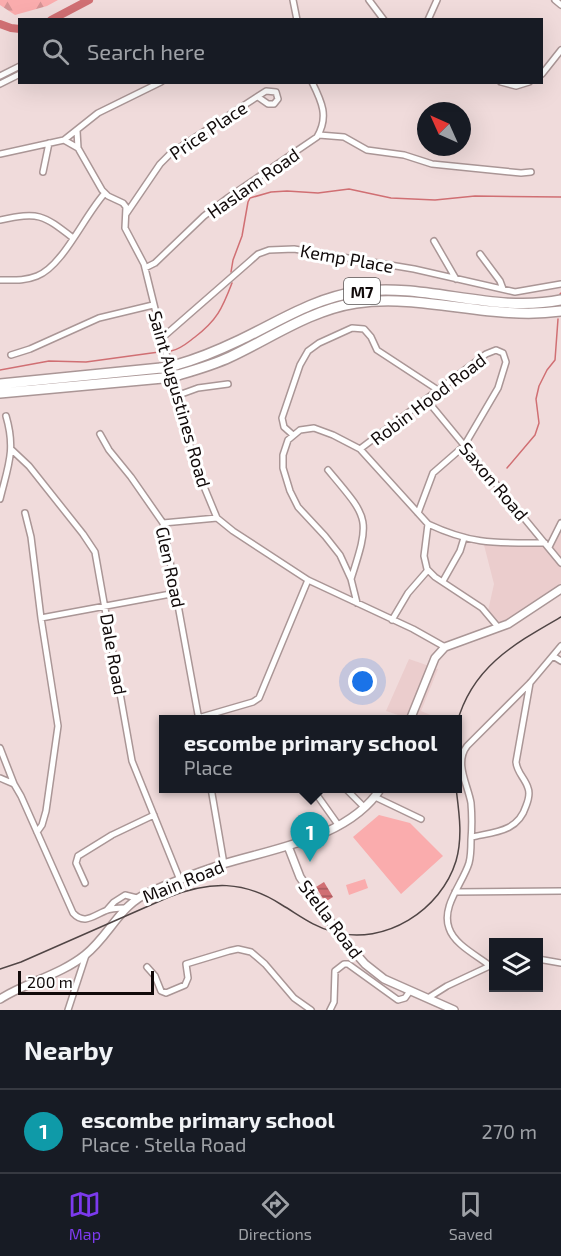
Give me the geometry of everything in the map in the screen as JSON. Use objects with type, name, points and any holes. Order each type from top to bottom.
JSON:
[{"type":"highway","name":"M7","points":[[0,393],[163,378],[308,306],[356,292],[410,290],[499,302],[532,303],[561,300]]},
{"type":"highway","name":"M7","points":[[0,384],[161,368],[177,370],[215,363],[314,314],[353,303],[393,300],[501,313],[544,314],[561,311]]},
{"type":"main road","points":[[412,715],[435,658],[445,647],[517,619],[561,589]]},
{"type":"main road","name":"Main Road","points":[[0,999],[86,955],[125,908],[137,898],[224,864],[322,835],[339,826],[378,793]]},
{"type":"main road","name":"Stella Road","points":[[288,846],[300,877],[334,927],[375,973],[395,985],[454,1010]]},
{"type":"street","points":[[293,0],[297,18]]},
{"type":"street","points":[[369,0],[382,18]]},
{"type":"street","points":[[429,18],[437,0]]},
{"type":"street","points":[[555,0],[561,5]]},
{"type":"street","points":[[543,73],[561,50]]},
{"type":"street","points":[[0,76],[18,67]]},
{"type":"street","points":[[0,84],[18,75]]},
{"type":"street","points":[[0,154],[64,140],[98,114],[157,84]]},
{"type":"street","points":[[313,84],[324,108],[323,126],[318,135],[344,136],[367,150],[404,155],[432,164],[521,174],[531,172]]},
{"type":"street","name":"Price Place","points":[[126,214],[164,159],[258,97]]},
{"type":"street","points":[[77,131],[78,148],[105,193],[119,201],[130,201],[140,196]]},
{"type":"street","name":"Haslam Road","points":[[146,268],[204,216],[312,142],[318,135]]},
{"type":"street","points":[[64,140],[78,148]]},
{"type":"street","points":[[43,172],[49,143]]},
{"type":"street","points":[[0,280],[28,279],[48,271],[61,258],[105,193]]},
{"type":"street","name":"Saint Augustines Road","points":[[119,201],[126,207],[125,228],[146,268],[176,396],[200,477],[217,518]]},
{"type":"street","points":[[0,220],[22,216],[44,217],[73,238]]},
{"type":"street","points":[[434,241],[456,279]]},
{"type":"street","name":"Kemp Place","points":[[162,338],[258,254],[269,250],[294,249],[446,276],[514,292],[561,284]]},
{"type":"street","points":[[480,254],[501,281],[503,289]]},
{"type":"street","points":[[446,276],[449,267]]},
{"type":"street","points":[[12,354],[30,349],[99,318],[153,304]]},
{"type":"street","points":[[293,435],[284,427],[282,418],[294,380],[305,357],[313,347],[352,328],[364,329],[377,350],[438,390]]},
{"type":"street","name":"Robin Hood Road","points":[[360,450],[486,354],[496,350],[503,353],[506,359],[501,380],[464,446]]},
{"type":"street","name":"Saxon Road","points":[[427,382],[429,397],[464,446],[561,563]]},
{"type":"street","points":[[176,396],[198,388],[228,384]]},
{"type":"street","points":[[0,499],[12,450],[12,438],[6,416]]},
{"type":"street","points":[[357,603],[351,579],[334,546],[298,507],[290,491],[283,468],[283,455],[288,440],[300,430],[322,430],[360,450],[428,524],[464,538],[497,544],[547,545],[561,524]]},
{"type":"street","name":"Glen Road","points":[[100,434],[108,450],[143,493],[163,523],[198,715]]},
{"type":"street","points":[[418,513],[435,469],[464,446]]},
{"type":"street","name":"Dale Road","points":[[12,450],[29,466],[92,546],[97,560],[132,760],[180,880]]},
{"type":"street","points":[[328,470],[359,509],[364,521],[364,540],[351,579]]},
{"type":"street","points":[[25,513],[31,537],[41,631],[58,726],[46,811],[42,825],[37,832]]},
{"type":"street","points":[[163,523],[217,518],[308,580],[430,637],[445,647]]},
{"type":"street","points":[[428,524],[424,556],[428,570],[442,582],[483,608],[498,627]]},
{"type":"street","points":[[442,582],[460,551],[464,538]]},
{"type":"street","points":[[392,620],[411,588],[428,570]]},
{"type":"street","points":[[212,715],[259,698],[308,580]]},
{"type":"street","points":[[41,618],[176,593]]},
{"type":"street","points":[[462,759],[463,751],[530,683],[556,655],[561,646]]},
{"type":"street","points":[[556,655],[561,662]]},
{"type":"street","points":[[472,837],[510,828],[520,818],[526,807],[528,788],[517,769],[516,762],[530,683]]},
{"type":"street","points":[[0,748],[73,913],[77,917],[87,919],[107,910],[125,908]]},
{"type":"street","points":[[462,771],[471,803],[472,837],[469,863],[448,910],[449,928],[458,940],[489,963]]},
{"type":"street","points":[[0,778],[14,784]]},
{"type":"street","points":[[212,793],[224,864]]},
{"type":"street","points":[[315,793],[339,826]]},
{"type":"street","points":[[349,793],[364,807]]},
{"type":"street","points":[[375,797],[421,819]]},
{"type":"street","points":[[85,883],[76,863],[78,856],[112,835],[154,815]]},
{"type":"street","points":[[455,892],[561,891]]},
{"type":"street","points":[[107,910],[121,897],[130,895],[137,898]]},
{"type":"street","points":[[147,967],[152,971],[161,991],[169,992],[182,987],[188,980],[186,964],[215,954],[244,950],[259,958],[294,998],[311,1010]]},
{"type":"street","points":[[68,1010],[86,955]]},
{"type":"street","points":[[543,960],[561,963]]},
{"type":"street","points":[[330,1010],[334,1002],[335,971],[344,964],[348,964],[398,1000],[405,999],[410,991]]},
{"type":"street","points":[[428,998],[489,965]]},
{"type":"shaded area","points":[[561,524],[561,586],[508,622],[500,622],[488,611],[494,584],[484,545],[545,546]]},
{"type":"shaded area","points":[[409,659],[438,669],[421,711],[430,715],[398,715],[386,711]]},
{"type":"shaded area","points":[[324,882],[333,897],[325,902],[316,887]]},
{"type":"green space","points":[[0,0],[58,0],[47,6],[15,15],[0,5]]},
{"type":"green space","points":[[379,815],[410,823],[443,856],[401,894],[353,837]]},
{"type":"green space","points":[[365,879],[368,888],[349,895],[346,885]]},
{"type":"waterway","points":[[55,18],[89,0]]},
{"type":"waterway","points":[[0,24],[18,29]]},
{"type":"waterway","points":[[231,272],[242,236],[248,202],[250,198],[271,192],[318,193],[349,189],[391,198],[435,200],[475,196],[561,197]]},
{"type":"waterway","points":[[171,351],[184,346],[209,325],[222,307],[232,283]]},
{"type":"waterway","points":[[507,468],[535,435],[539,423],[536,399],[539,386],[555,360],[558,319]]},
{"type":"waterway","points":[[0,370],[49,361],[86,362],[159,352]]},
{"type":"railway","points":[[460,715],[473,687],[497,659],[527,637],[561,617]]},
{"type":"railway","points":[[0,969],[169,897],[213,886],[240,887],[254,891],[313,924],[334,932],[353,935],[372,934],[391,929],[424,909],[449,879],[456,861],[459,843],[460,824],[457,793]]},
{"type":"place","name":"escombe primary school","points":[[310,862]]}]
